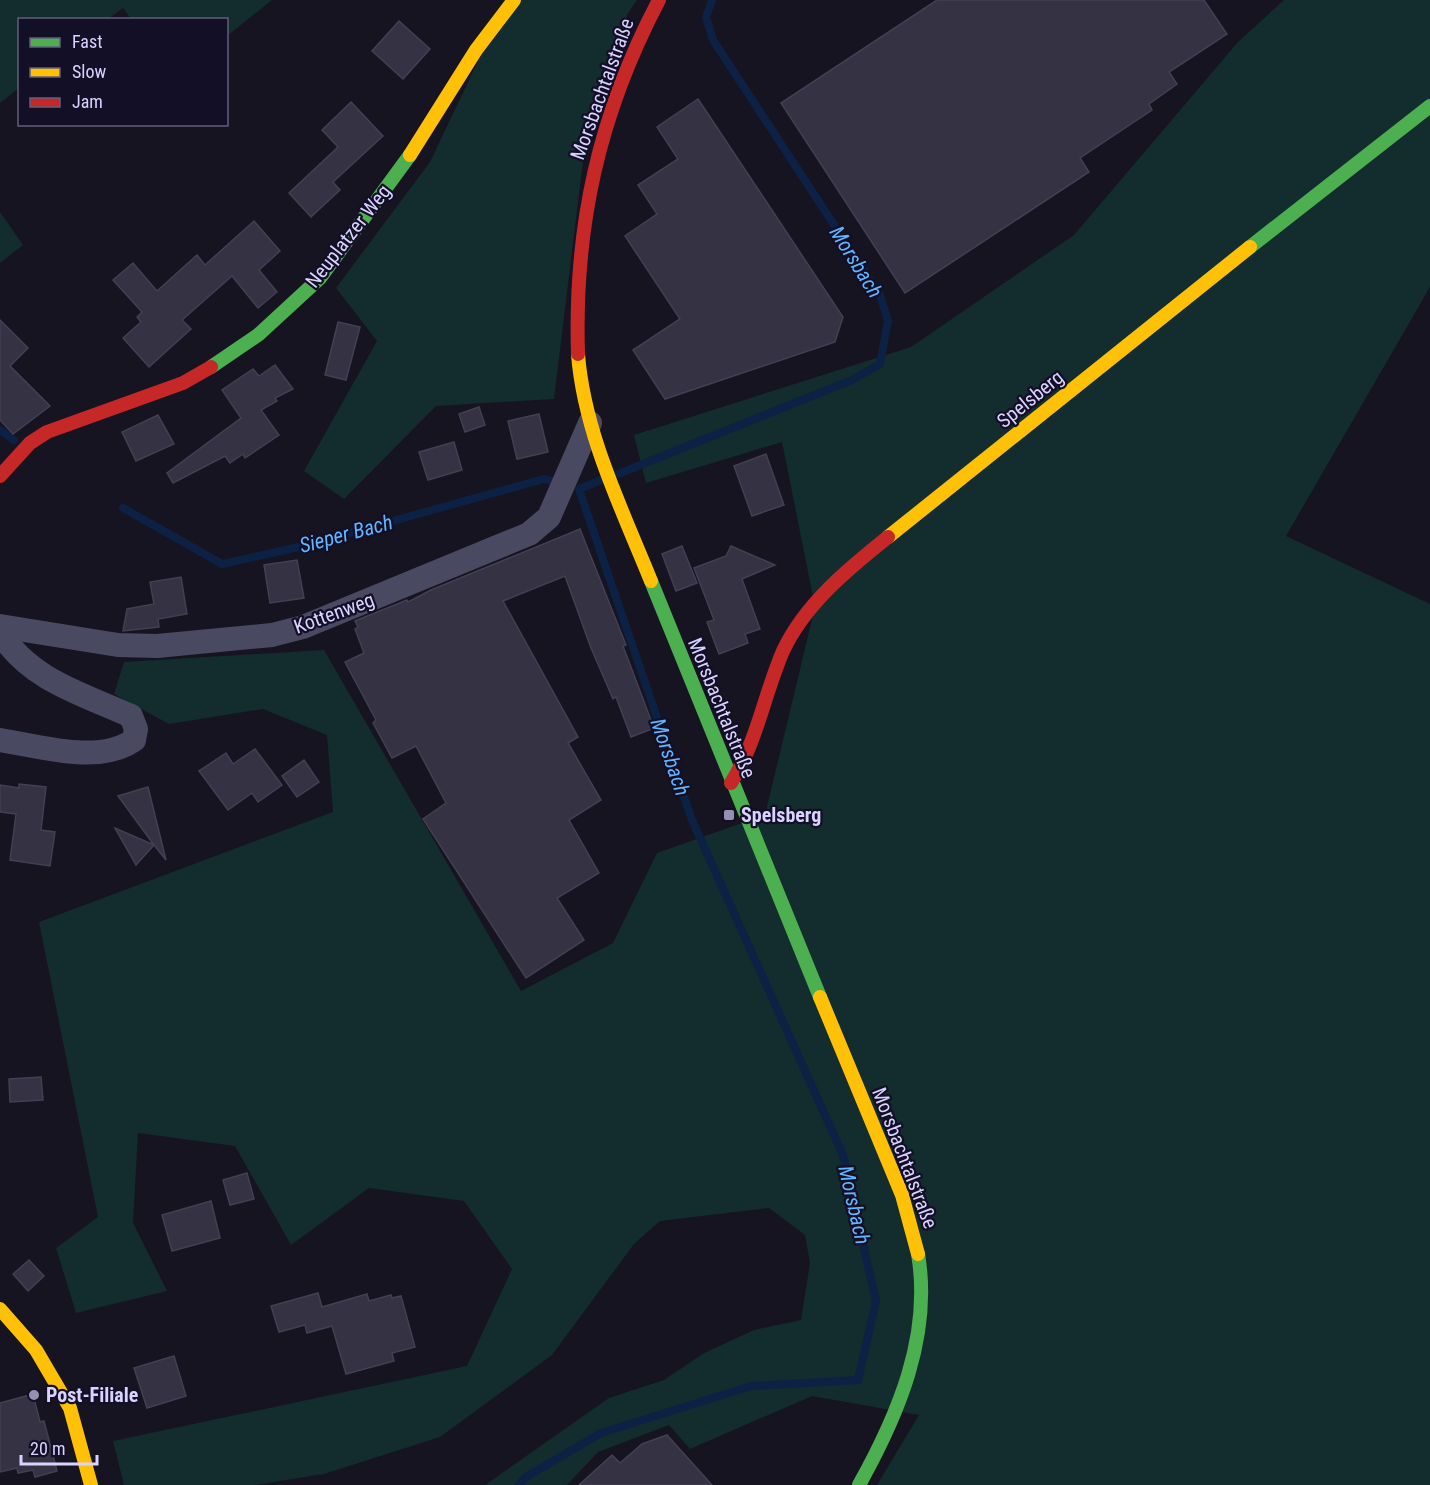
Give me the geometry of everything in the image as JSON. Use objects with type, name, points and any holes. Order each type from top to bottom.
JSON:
[{"type":"main road","name":"Neuplatzer Weg","points":[[0,476],[30,443],[47,432],[183,383],[226,358],[258,335],[320,278],[415,149],[476,50],[514,0]]},
{"type":"main road","name":"Morsbachtalstraße","points":[[659,0],[627,69],[608,123],[585,210],[576,301],[578,359],[590,423],[619,499],[731,783],[902,1195],[916,1240],[920,1269],[920,1320],[912,1362],[892,1423],[859,1485]]},
{"type":"main road","name":"Spelsberg","points":[[731,783],[746,759],[783,652],[798,624],[819,598],[870,550],[1193,291],[1430,106]]},
{"type":"main road","points":[[0,1309],[36,1350],[70,1408],[91,1485]]},
{"type":"street","name":"Kottenweg","points":[[0,626],[118,645],[157,646],[272,635],[303,627],[529,534],[549,517],[590,423]]},
{"type":"street","points":[[0,632],[24,662],[45,679],[131,716],[136,729],[134,740],[124,747],[104,752],[75,751],[0,740]]},
{"type":"green space","points":[[0,0],[272,0],[228,35],[228,18],[130,18],[123,8],[109,18],[18,18],[18,89],[0,103]]},
{"type":"green space","points":[[522,0],[637,0],[628,13],[585,145],[554,399],[436,406],[344,499],[304,471],[377,341],[336,288],[430,162],[479,59]]},
{"type":"green space","points":[[1284,0],[1430,0],[1430,287],[1286,536],[1430,604],[1430,1485],[877,1485],[919,1415],[812,1396],[690,1449],[669,1425],[598,1452],[567,1485],[485,1485],[609,1398],[664,1380],[704,1353],[754,1330],[801,1320],[810,1263],[805,1235],[769,1208],[660,1221],[634,1244],[552,1355],[440,1437],[324,1474],[255,1485],[124,1485],[113,1441],[467,1366],[512,1269],[464,1201],[369,1188],[291,1245],[235,1146],[138,1133],[133,1223],[167,1291],[76,1313],[56,1248],[98,1217],[39,922],[333,812],[327,735],[263,709],[169,724],[114,694],[124,662],[324,650],[521,991],[613,943],[657,853],[765,815],[815,607],[782,442],[646,483],[634,435],[911,347],[1074,235],[1238,42]]},
{"type":"green space","points":[[0,212],[23,245],[0,263]]},
{"type":"building","points":[[937,0],[1204,0],[1227,34],[1169,72],[1177,84],[1149,104],[1152,110],[1080,158],[1089,172],[905,293],[781,103]]},
{"type":"building","points":[[399,21],[430,49],[403,79],[372,51]]},
{"type":"building","points":[[698,99],[843,317],[835,342],[665,399],[633,350],[680,319],[625,236],[657,214],[638,185],[678,159],[657,127]]},
{"type":"building","points":[[351,102],[383,136],[333,182],[340,190],[311,217],[289,193],[338,147],[322,130]]},
{"type":"building","points":[[254,221],[280,251],[259,270],[277,292],[258,308],[232,276],[182,320],[191,329],[149,367],[123,338],[141,322],[137,317],[142,312],[113,280],[133,263],[157,291],[197,255],[205,265]]},
{"type":"building","points":[[0,320],[28,348],[10,366],[50,406],[13,434],[0,420]]},
{"type":"building","points":[[338,322],[360,327],[346,380],[325,375]]},
{"type":"building","points":[[275,365],[293,389],[275,398],[277,401],[261,410],[279,435],[245,458],[243,454],[230,463],[225,456],[173,483],[167,473],[241,418],[222,390],[253,369],[259,376]]},
{"type":"building","points":[[479,407],[485,425],[465,432],[459,414]]},
{"type":"building","points":[[539,414],[548,452],[517,459],[508,421]]},
{"type":"building","points":[[158,415],[174,444],[136,461],[122,432]]},
{"type":"building","points":[[454,442],[462,470],[428,480],[419,452]]},
{"type":"building","points":[[766,454],[784,505],[752,516],[734,466]]},
{"type":"building","points":[[580,529],[626,645],[623,646],[654,728],[631,737],[616,697],[613,699],[591,648],[565,576],[503,601],[578,737],[568,743],[601,800],[569,820],[599,873],[557,898],[584,940],[526,978],[423,819],[446,803],[416,746],[392,758],[373,723],[376,720],[345,662],[364,653],[355,629],[358,627],[355,621],[407,600],[408,602],[431,590]]},
{"type":"building","points":[[682,546],[697,583],[676,591],[662,554]]},
{"type":"building","points":[[731,546],[775,565],[742,579],[760,629],[745,634],[748,643],[719,654],[707,622],[714,620],[694,568],[726,556]]},
{"type":"building","points":[[297,560],[304,598],[270,603],[264,565]]},
{"type":"building","points":[[181,577],[187,614],[158,619],[159,627],[123,631],[127,609],[154,604],[150,582]]},
{"type":"building","points":[[255,749],[282,785],[258,802],[252,793],[228,810],[199,771],[226,753],[233,764]]},
{"type":"building","points":[[304,760],[319,782],[297,797],[282,776]]},
{"type":"building","points":[[19,784],[46,787],[41,830],[55,832],[50,866],[10,860],[16,814],[0,812],[0,785],[19,788]]},
{"type":"building","points":[[148,787],[166,860],[118,796]]},
{"type":"building","points":[[115,828],[154,845],[136,865]]},
{"type":"building","points":[[41,1077],[43,1100],[10,1102],[9,1079]]},
{"type":"building","points":[[247,1173],[254,1199],[230,1205],[223,1180]]},
{"type":"building","points":[[211,1201],[220,1238],[172,1251],[162,1215]]},
{"type":"building","points":[[29,1260],[44,1276],[28,1291],[13,1274]]},
{"type":"building","points":[[318,1293],[322,1307],[367,1294],[369,1301],[391,1295],[392,1298],[401,1296],[415,1347],[392,1353],[394,1361],[346,1374],[332,1326],[307,1333],[305,1325],[279,1332],[271,1306]]},
{"type":"building","points":[[174,1356],[186,1396],[147,1408],[134,1368]]},
{"type":"building","points":[[33,1394],[40,1422],[44,1421],[57,1471],[35,1477],[33,1470],[18,1473],[17,1468],[0,1472],[0,1403]]},
{"type":"building","points":[[667,1435],[712,1485],[579,1485],[612,1455],[620,1463],[642,1444]]},
{"type":"waterway","name":"Morsbach","points":[[618,474],[852,380],[880,364],[888,321],[880,295],[713,40],[706,17],[712,0]]},
{"type":"waterway","name":"Sieper Bach","points":[[0,430],[14,440]]},
{"type":"waterway","name":"Sieper Bach","points":[[123,508],[222,564],[299,547],[544,479],[559,483]]},
{"type":"waterway","name":"Morsbach","points":[[519,1485],[526,1477],[601,1433],[751,1386],[858,1380],[876,1301],[843,1155],[692,820],[579,489],[604,479]]},
{"type":"traffic: fast","points":[[1250,247],[1430,106]]},
{"type":"traffic: fast","points":[[211,367],[258,335],[320,278],[410,155]]},
{"type":"traffic: fast","points":[[651,581],[820,997]]},
{"type":"traffic: fast","points":[[859,1485],[887,1431],[916,1345],[921,1285],[918,1254]]},
{"type":"traffic: slow","points":[[410,155],[476,50],[514,0]]},
{"type":"traffic: slow","points":[[888,537],[1250,247]]},
{"type":"traffic: slow","points":[[578,354],[588,413],[596,442],[651,581]]},
{"type":"traffic: slow","points":[[820,997],[902,1195],[918,1254]]},
{"type":"traffic: slow","points":[[0,1309],[36,1350],[70,1408],[91,1485]]},
{"type":"traffic: jam","points":[[578,354],[581,261],[594,172],[620,85],[659,0]]},
{"type":"traffic: jam","points":[[0,476],[30,443],[47,432],[183,383],[211,367]]},
{"type":"traffic: jam","points":[[731,783],[754,735],[776,668],[792,634],[829,588],[888,537]]},
{"type":"place","name":"Spelsberg","points":[[729,815]]},
{"type":"place","name":"Post-Filiale","points":[[34,1395]]}]
